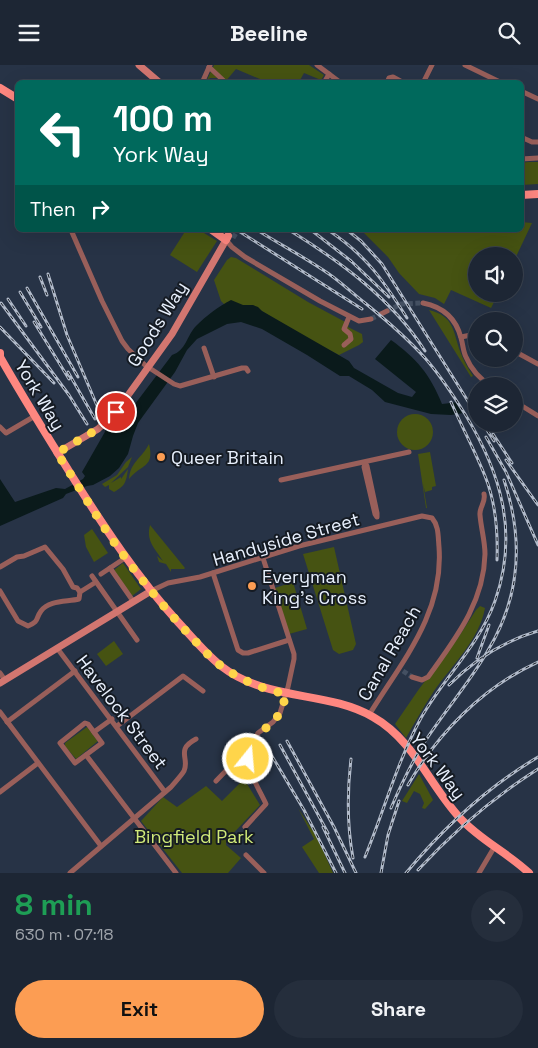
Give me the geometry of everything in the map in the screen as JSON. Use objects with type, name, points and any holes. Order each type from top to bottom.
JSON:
[{"type":"main road","points":[[0,88],[15,97]]},
{"type":"main road","points":[[524,195],[538,194]]},
{"type":"main road","points":[[216,232],[230,239]]},
{"type":"main road","name":"York Way","points":[[0,355],[34,416],[125,558],[151,591],[200,646],[222,667],[255,685],[286,694],[340,704],[382,722],[409,748],[466,825],[529,873]]},
{"type":"street","points":[[139,65],[156,80]]},
{"type":"street","points":[[317,65],[337,80]]},
{"type":"street","points":[[425,80],[432,65]]},
{"type":"street","points":[[465,65],[496,80]]},
{"type":"street","points":[[203,80],[210,66],[223,80]]},
{"type":"street","points":[[326,80],[329,73]]},
{"type":"street","points":[[388,80],[394,77],[399,80]]},
{"type":"street","points":[[524,92],[538,99]]},
{"type":"street","points":[[524,138],[538,143]]},
{"type":"street","points":[[524,159],[538,158]]},
{"type":"street","points":[[72,232],[109,316],[124,344],[151,369],[172,383],[184,386],[244,367],[248,371]]},
{"type":"street","points":[[230,239],[232,247],[266,270],[349,317],[363,322],[371,319]]},
{"type":"street","name":"Goods Way","points":[[57,453],[102,425],[114,415],[172,334],[230,239]]},
{"type":"street","points":[[424,303],[437,307],[450,315],[456,324],[471,367],[479,377]]},
{"type":"street","points":[[381,314],[387,311]]},
{"type":"street","points":[[344,345],[351,339],[350,334],[344,329],[349,317]]},
{"type":"street","points":[[461,337],[468,336]]},
{"type":"street","points":[[204,348],[214,377]]},
{"type":"street","points":[[523,356],[538,363]]},
{"type":"street","points":[[523,406],[538,416]]},
{"type":"street","points":[[0,427],[6,433],[34,416]]},
{"type":"street","points":[[281,480],[409,452]]},
{"type":"street","points":[[364,462],[369,476],[379,527]]},
{"type":"street","points":[[412,677],[422,680],[428,677],[462,629],[475,605],[481,587],[484,561],[484,541],[480,512],[485,501],[484,494]]},
{"type":"street","name":"Handyside Street","points":[[151,591],[168,583],[213,573],[302,546],[422,516],[430,517]]},
{"type":"street","name":"Canal Reach","points":[[369,715],[401,669],[423,629],[436,592],[440,563],[439,540],[436,524],[430,517]]},
{"type":"street","points":[[0,567],[16,557],[24,557],[46,547],[63,569],[73,587],[77,588],[80,592]]},
{"type":"street","points":[[101,574],[125,558]]},
{"type":"street","points":[[216,781],[250,746],[258,733],[278,716],[286,694],[294,659],[263,558]]},
{"type":"street","points":[[110,568],[133,601]]},
{"type":"street","points":[[213,573],[235,644],[240,652],[248,653],[289,640]]},
{"type":"street","points":[[92,576],[137,640]]},
{"type":"street","points":[[0,591],[18,621],[28,626],[37,621],[41,611],[55,602],[62,603],[79,599],[80,592],[96,582]]},
{"type":"street","points":[[0,673],[2,682],[151,591]]},
{"type":"street","name":"Havelock Street","points":[[57,648],[165,792]]},
{"type":"street","points":[[7,722],[75,671]]},
{"type":"street","points":[[117,726],[184,676],[203,691]]},
{"type":"street","points":[[0,712],[101,846]]},
{"type":"street","points":[[94,732],[112,719]]},
{"type":"street","points":[[85,723],[94,732],[102,743],[74,763],[60,743],[85,723]]},
{"type":"street","points":[[70,873],[165,792],[184,771],[185,750],[187,745],[196,739]]},
{"type":"street","points":[[245,827],[266,804],[251,774],[248,759],[250,746]]},
{"type":"street","points":[[86,755],[176,873]]},
{"type":"street","points":[[0,792],[38,763]]},
{"type":"street","points":[[479,873],[495,847]]},
{"type":"street","points":[[246,855],[264,873]]},
{"type":"green space","points":[[214,65],[309,65],[324,75],[321,80],[304,73],[300,80],[262,80],[236,69],[227,80],[210,78],[207,80]]},
{"type":"green space","points":[[538,162],[538,184],[524,185],[524,163]]},
{"type":"green space","points":[[524,222],[532,223],[521,247],[468,247],[468,298],[451,290],[444,304],[435,298],[419,294],[399,273],[388,257],[363,232],[524,232]]},
{"type":"green space","points":[[185,232],[202,232],[217,241],[197,272],[170,255]]},
{"type":"green space","points":[[231,257],[236,258],[308,302],[349,324],[348,327],[362,334],[363,342],[339,355],[260,310],[227,302],[225,305],[221,301],[214,280]]},
{"type":"green space","points":[[478,302],[494,302],[491,308]]},
{"type":"green space","points":[[429,310],[448,320],[454,331],[463,358],[473,376],[471,377]]},
{"type":"green space","points":[[415,414],[427,420],[433,432],[427,444],[415,450],[403,444],[397,432],[403,420]]},
{"type":"green space","points":[[149,444],[150,457],[148,462],[129,479],[134,464]]},
{"type":"green space","points":[[430,452],[436,486],[432,487],[432,490],[425,492],[423,484],[426,508],[418,454]]},
{"type":"green space","points":[[132,457],[128,467],[111,483],[121,477],[121,479],[128,469],[126,481],[121,488],[114,492],[109,489],[109,485],[105,487],[102,484],[117,475]]},
{"type":"green space","points":[[150,525],[184,569],[171,569],[171,572],[166,564],[159,562],[157,556],[163,561],[150,540]]},
{"type":"green space","points":[[92,529],[108,553],[94,562],[86,547],[84,535]]},
{"type":"green space","points":[[334,547],[356,644],[353,650],[339,654],[333,650],[303,554]]},
{"type":"green space","points":[[123,563],[141,589],[132,596],[114,570]]},
{"type":"green space","points":[[293,582],[307,629],[289,634],[275,588]]},
{"type":"green space","points":[[480,606],[485,608],[477,631],[434,691],[406,738],[395,724]]},
{"type":"green space","points":[[114,641],[123,654],[106,666],[97,654]]},
{"type":"green space","points":[[87,727],[98,741],[76,759],[65,746],[65,743]]},
{"type":"green space","points":[[419,774],[433,800],[425,809],[422,808],[424,803],[420,794],[414,791],[407,803],[402,801]]},
{"type":"green space","name":"Bingfield Park","points":[[244,779],[260,805],[226,841],[226,845],[241,858],[228,873],[182,873],[141,821],[163,797],[177,807],[206,786],[222,801]]},
{"type":"green space","points":[[298,808],[317,837],[333,873],[319,873],[302,847],[314,839]]},
{"type":"shaded area","points":[[231,300],[243,305],[258,307],[349,361],[354,368],[398,393],[412,397],[416,392],[375,359],[391,340],[408,353],[421,367],[442,404],[468,401],[468,412],[451,415],[431,414],[385,402],[372,390],[349,376],[340,376],[262,329],[241,322],[227,324],[197,339],[187,350],[175,372],[138,423],[128,454],[119,468],[110,476],[93,485],[66,494],[63,498],[0,526],[0,479],[15,502],[56,488],[65,489],[83,479],[85,476],[82,472],[106,430],[121,413],[126,416],[172,355],[180,350],[196,326]]},
{"type":"pier","points":[[468,399],[468,415],[464,416],[454,400]]},
{"type":"tunnel","points":[[233,238],[237,232]]},
{"type":"tunnel","points":[[387,311],[401,304],[423,303]]},
{"type":"tunnel","points":[[371,319],[381,314]]},
{"type":"tunnel","points":[[403,671],[412,677]]},
{"type":"railway","points":[[240,232],[362,309]]},
{"type":"railway","points":[[260,232],[334,277],[411,343],[425,358],[451,392],[478,436],[497,481],[502,504],[506,528],[506,551],[495,601],[480,633],[430,703],[412,735],[365,857]]},
{"type":"railway","points":[[292,232],[328,255],[381,298],[412,332],[425,351]]},
{"type":"railway","points":[[314,232],[351,261],[389,297]]},
{"type":"railway","points":[[331,232],[353,249],[373,269],[407,318]]},
{"type":"railway","points":[[350,232],[361,241],[382,264],[468,401]]},
{"type":"railway","points":[[48,274],[67,335],[101,415]]},
{"type":"railway","points":[[40,277],[47,295]]},
{"type":"railway","points":[[27,288],[78,377]]},
{"type":"railway","points":[[20,292],[41,327]]},
{"type":"railway","points":[[8,299],[26,326]]},
{"type":"railway","points":[[1,303],[69,395],[87,424]]},
{"type":"railway","points":[[34,322],[69,379]]},
{"type":"railway","points":[[0,327],[54,383]]},
{"type":"railway","points":[[68,372],[95,419]]},
{"type":"railway","points":[[451,402],[489,486],[496,518],[497,560]]},
{"type":"railway","points":[[488,432],[494,441]]},
{"type":"railway","points":[[493,434],[512,463]]},
{"type":"railway","points":[[486,437],[506,472],[538,545]]},
{"type":"railway","points":[[506,460],[538,505]]},
{"type":"railway","points":[[391,808],[422,746],[480,664],[507,610],[516,568],[516,546],[515,524],[504,480]]},
{"type":"railway","points":[[477,658],[489,625]]},
{"type":"railway","points":[[449,685],[490,652],[513,640],[538,631]]},
{"type":"railway","points":[[408,785],[433,747],[464,713],[499,684],[538,662]]},
{"type":"railway","points":[[287,741],[334,827],[356,873]]},
{"type":"railway","points":[[280,745],[328,833]]},
{"type":"railway","points":[[269,751],[304,810],[336,873]]},
{"type":"railway","points":[[406,873],[435,840],[467,809],[483,795],[538,757]]},
{"type":"railway","points":[[351,759],[348,809],[353,858]]},
{"type":"railway","points":[[418,870],[475,815],[538,769]]},
{"type":"railway","points":[[381,873],[388,835],[399,801]]},
{"type":"railway","points":[[323,827],[345,873]]},
{"type":"place","name":"Queer Britain","points":[[161,457]]},
{"type":"place","name":"Everyman King's Cross","points":[[252,586]]},
{"type":"route","points":[[116,412],[98,429],[57,453],[125,558],[156,598],[212,659],[243,680],[286,694],[278,716],[254,737],[248,759]]}]
